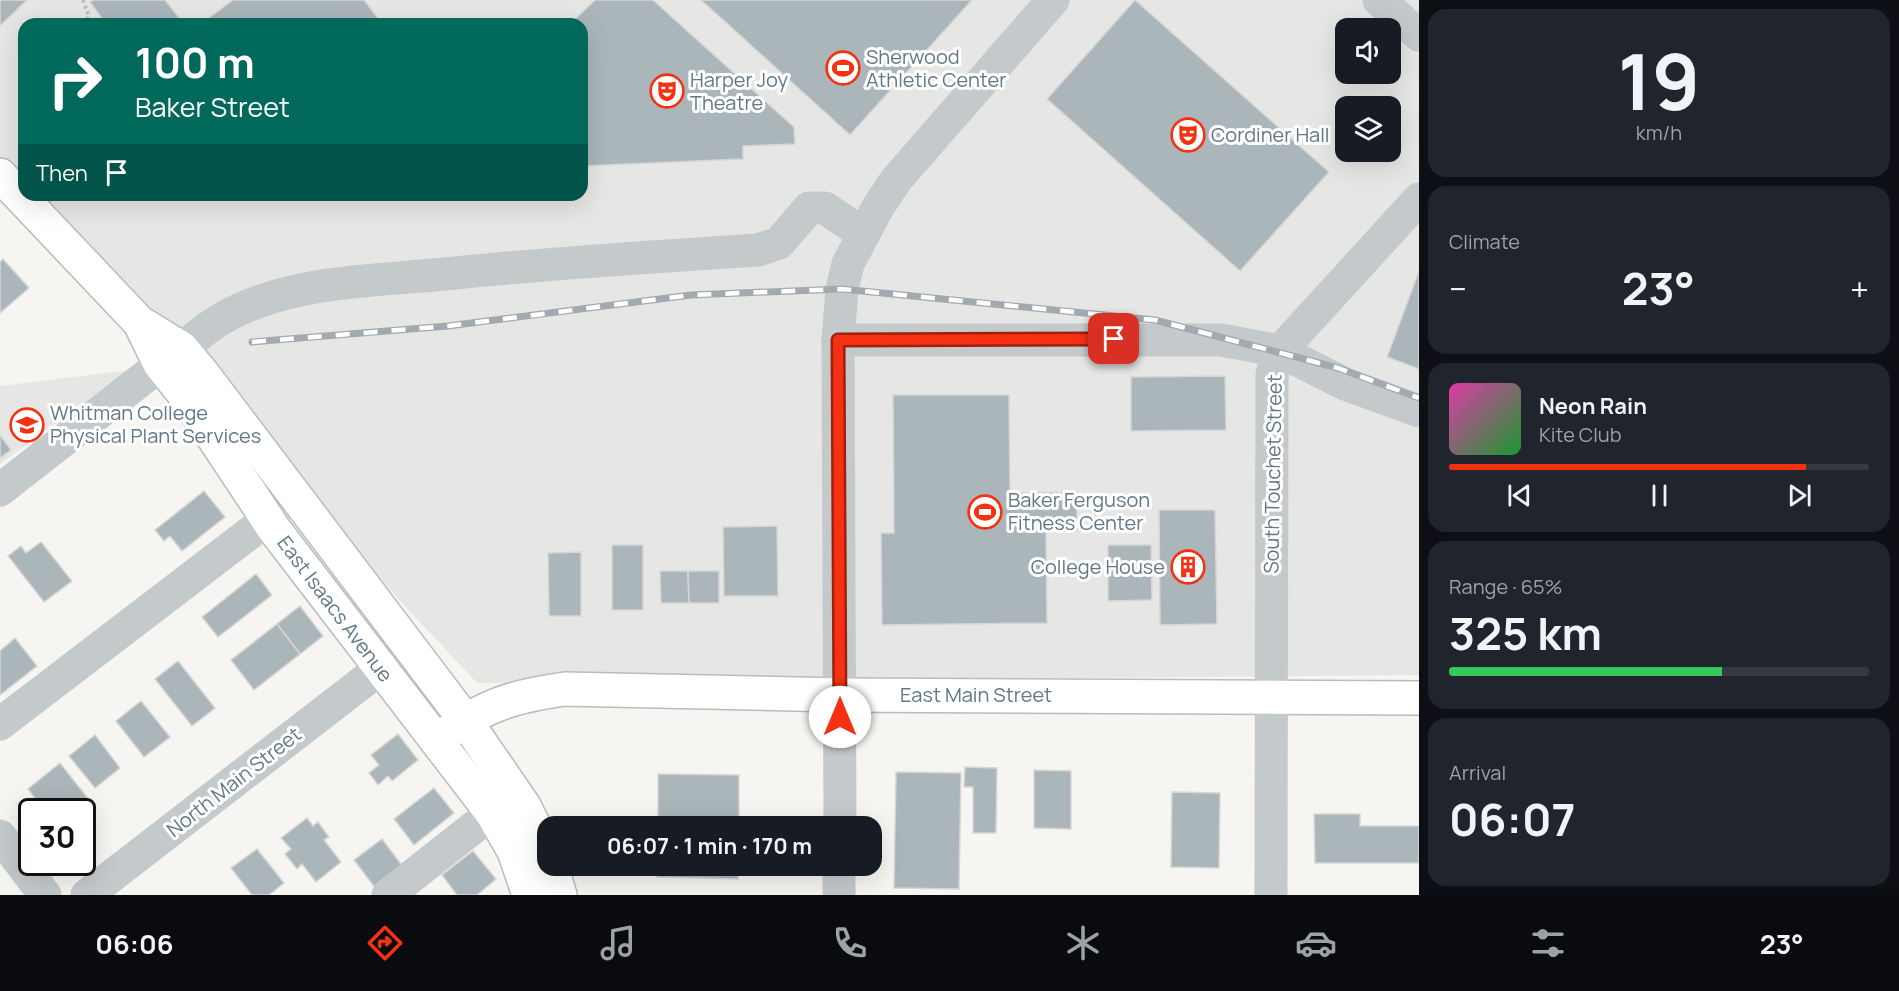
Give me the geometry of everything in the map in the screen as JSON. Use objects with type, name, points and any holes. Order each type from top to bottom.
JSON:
[{"type":"main road","name":"East Isaacs Avenue","points":[[0,176],[18,195]]},
{"type":"main road","name":"East Isaacs Avenue","points":[[24,201],[171,356],[465,720],[524,806],[537,832]]},
{"type":"main road","name":"East Isaacs Avenue","points":[[171,356],[188,399],[268,519],[492,813],[514,851],[529,895]]},
{"type":"main road","name":"East Main Street","points":[[437,740],[482,710],[517,698],[566,689],[840,695],[1419,698]]},
{"type":"main road","points":[[554,876],[560,895]]},
{"type":"street","points":[[840,816],[838,340],[842,289],[848,264],[862,233],[896,180],[1053,0]]},
{"type":"street","points":[[1379,0],[1419,35]]},
{"type":"street","name":"South Touchet Street","points":[[1271,895],[1272,374],[1280,351],[1419,199]]},
{"type":"street","points":[[0,490],[224,317],[243,307],[278,296],[322,287],[534,265],[758,250],[779,243],[809,208],[825,208],[862,233]]},
{"type":"street","points":[[838,340],[1206,339],[1240,342],[1280,351],[1345,384],[1419,411]]},
{"type":"street","points":[[0,724],[268,519]]},
{"type":"street","name":"North Main Street","points":[[87,895],[381,668]]},
{"type":"street","points":[[388,895],[492,813]]},
{"type":"street","points":[[0,836],[45,895]]},
{"type":"street","points":[[839,876],[839,895]]},
{"type":"path","points":[[83,0],[87,18]]},
{"type":"shaded area","points":[[0,0],[1419,0],[1419,675],[477,683],[25,201],[588,201],[588,18],[18,18],[18,193],[0,174]]},
{"type":"shaded area","name":"Whitman College Physical Plant Services","points":[[130,370],[0,464],[0,386]]},
{"type":"building","points":[[0,0],[27,0],[0,26]]},
{"type":"building","points":[[93,0],[165,0],[179,18],[102,18],[90,2]]},
{"type":"building","points":[[233,0],[364,0],[378,18],[209,18]]},
{"type":"building","name":"Harper Joy Theatre","points":[[595,0],[653,0],[794,127],[795,144],[743,146],[743,159],[588,166],[588,18],[576,18]]},
{"type":"building","name":"Sherwood Athletic Center","points":[[701,0],[972,0],[850,135]]},
{"type":"building","name":"Cordiner Hall","points":[[1135,0],[1329,172],[1240,271],[1047,99]]},
{"type":"building","points":[[3,259],[29,288],[0,313],[0,262]]},
{"type":"building","points":[[1419,271],[1419,369],[1387,357]]},
{"type":"building","points":[[1225,376],[1226,430],[1131,431],[1131,377]]},
{"type":"building","name":"Baker Ferguson Fitness Center","points":[[893,395],[1009,395],[1010,493],[1077,492],[1077,531],[1046,531],[1047,623],[882,625],[881,533],[894,533]]},
{"type":"building","points":[[0,435],[11,450],[0,458]]},
{"type":"building","points":[[204,491],[225,517],[182,551],[170,536],[164,541],[155,530]]},
{"type":"building","name":"College House","points":[[1159,510],[1215,510],[1217,624],[1160,625]]},
{"type":"building","points":[[777,526],[778,596],[724,596],[723,527]]},
{"type":"building","points":[[41,542],[72,581],[44,602],[8,556],[21,546],[26,553]]},
{"type":"building","points":[[612,545],[643,545],[643,610],[612,610]]},
{"type":"building","points":[[1108,545],[1151,545],[1152,600],[1108,601]]},
{"type":"building","points":[[581,552],[581,616],[549,616],[548,553]]},
{"type":"building","points":[[660,571],[688,571],[689,603],[661,603]]},
{"type":"building","points":[[688,571],[719,571],[719,603],[689,603]]},
{"type":"building","points":[[256,574],[272,595],[218,637],[202,617]]},
{"type":"building","points":[[300,606],[323,636],[300,654],[277,624]]},
{"type":"building","points":[[277,624],[300,654],[254,690],[231,660]]},
{"type":"building","points":[[15,638],[37,666],[0,695],[0,651]]},
{"type":"building","points":[[178,661],[215,708],[192,726],[155,679]]},
{"type":"building","points":[[141,701],[170,737],[144,757],[116,721]]},
{"type":"building","points":[[398,734],[418,760],[392,781],[388,776],[378,785],[369,773],[379,765],[371,755]]},
{"type":"building","points":[[95,735],[120,768],[95,788],[69,756]]},
{"type":"building","points":[[60,763],[88,798],[35,798],[28,789]]},
{"type":"building","points":[[965,767],[997,768],[996,833],[973,833],[973,787],[964,787]]},
{"type":"building","points":[[1034,770],[1071,771],[1071,829],[1034,828]]},
{"type":"building","points":[[896,772],[961,773],[959,889],[894,888]]},
{"type":"building","points":[[658,774],[739,775],[739,816],[658,816]]},
{"type":"building","points":[[434,788],[454,813],[414,845],[394,819]]},
{"type":"building","points":[[1172,792],[1220,793],[1219,868],[1171,867]]},
{"type":"building","points":[[1314,814],[1360,814],[1360,826],[1419,826],[1419,863],[1315,863]]},
{"type":"building","points":[[307,818],[313,826],[318,822],[329,837],[324,840],[341,862],[316,882],[302,864],[297,869],[285,854],[291,849],[281,838]]},
{"type":"building","points":[[382,839],[404,868],[376,889],[354,860]]},
{"type":"building","points":[[257,849],[284,883],[269,895],[252,895],[231,868]]},
{"type":"building","points":[[473,851],[496,879],[477,895],[457,895],[442,875]]},
{"type":"building","points":[[738,876],[738,879],[657,877]]},
{"type":"railway","points":[[252,342],[448,326],[691,295],[842,289],[1155,320],[1338,368],[1419,398]]},
{"type":"place","name":"Sherwood Athletic Center","points":[[843,68]]},
{"type":"place","name":"Harper Joy Theatre","points":[[667,91]]},
{"type":"place","name":"Cordiner Hall","points":[[1188,135]]},
{"type":"place","name":"Whitman College Physical Plant Services","points":[[27,425]]},
{"type":"place","name":"Baker Ferguson Fitness Center","points":[[985,512]]},
{"type":"place","name":"College House","points":[[1188,567]]},
{"type":"route","points":[[840,717],[838,340],[1114,339]]}]
